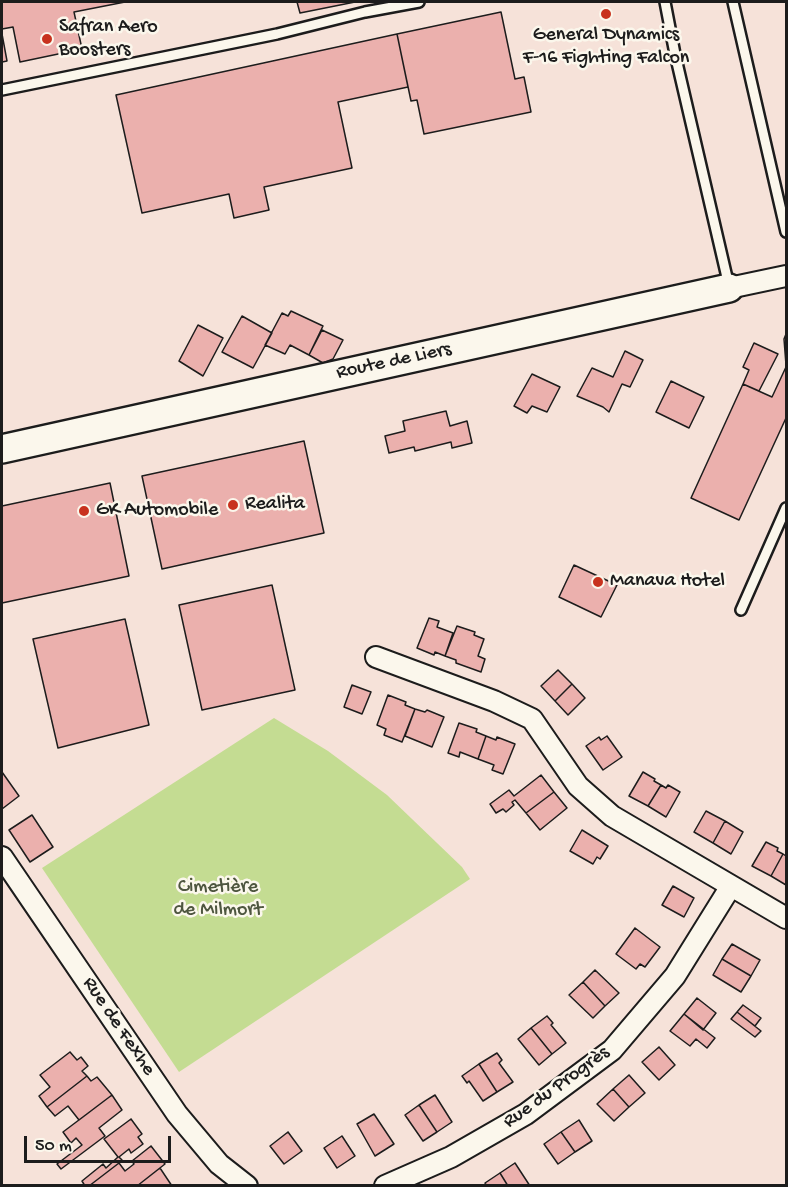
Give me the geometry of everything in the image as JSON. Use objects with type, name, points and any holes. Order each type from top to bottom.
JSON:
[{"type":"street","name":"Route de Liers","points":[[2,449],[786,276]]},
{"type":"street","points":[[376,657],[494,701],[532,719],[578,786],[612,816],[786,918]]},
{"type":"street","name":"Rue de Fexhe","points":[[2,856],[177,1114],[219,1164],[247,1185]]},
{"type":"street","name":"Rue du Progrès","points":[[385,1185],[451,1157],[526,1114],[612,1050],[675,976],[731,886]]},
{"type":"lane","points":[[2,90],[277,34],[365,12],[419,2]]},
{"type":"lane","points":[[665,2],[729,288]]},
{"type":"lane","points":[[733,2],[786,232]]},
{"type":"lane","points":[[741,610],[786,508]]},
{"type":"green space","name":"Cimetière de Milmort","points":[[274,718],[328,751],[387,795],[462,867],[470,879],[179,1072],[42,868]]},
{"type":"building","name":"Safran Aero Boosters","points":[[2,2],[125,2],[74,12],[82,49],[20,62],[13,27],[2,29]]},
{"type":"building","points":[[297,2],[355,2],[300,13]]},
{"type":"building","points":[[501,12],[515,79],[524,77],[531,112],[424,134],[417,100],[411,101],[397,34]]},
{"type":"building","name":"Safran Aero Boosters","points":[[2,34],[7,61],[2,62]]},
{"type":"building","points":[[397,34],[408,87],[338,102],[352,168],[264,187],[269,210],[234,218],[229,194],[142,213],[116,95]]},
{"type":"building","points":[[291,311],[323,326],[309,355],[290,345],[285,354],[265,345],[282,313],[288,316]]},
{"type":"building","points":[[242,316],[272,333],[253,368],[222,352]]},
{"type":"building","points":[[198,325],[223,338],[203,376],[179,361]]},
{"type":"building","points":[[322,330],[343,340],[333,359],[323,363],[309,355]]},
{"type":"building","points":[[786,334],[786,365],[784,339]]},
{"type":"building","points":[[754,343],[778,354],[759,391],[743,384],[749,370],[743,367]]},
{"type":"building","points":[[625,351],[643,360],[630,387],[622,384],[609,412],[577,396],[592,368],[613,377]]},
{"type":"building","points":[[786,367],[786,418],[739,520],[691,498],[743,384],[772,397]]},
{"type":"building","points":[[532,374],[560,387],[547,412],[532,406],[527,413],[514,406]]},
{"type":"building","points":[[671,381],[704,397],[689,428],[656,412]]},
{"type":"building","points":[[446,411],[450,426],[467,421],[472,443],[452,448],[451,442],[415,451],[414,447],[389,453],[385,436],[405,431],[403,421]]},
{"type":"building","name":"Realita","points":[[304,441],[324,533],[162,569],[142,476]]},
{"type":"building","points":[[110,483],[129,576],[2,603],[2,506]]},
{"type":"building","points":[[574,565],[617,585],[601,617],[559,597]]},
{"type":"building","points":[[272,585],[295,690],[202,710],[179,605]]},
{"type":"building","points":[[429,618],[439,621],[437,627],[453,633],[445,656],[435,652],[434,655],[417,648]]},
{"type":"building","points":[[125,619],[149,725],[58,748],[33,639]]},
{"type":"building","points":[[457,626],[475,632],[474,635],[484,639],[478,656],[485,659],[481,672],[456,663],[456,660],[445,656]]},
{"type":"building","points":[[558,670],[572,684],[555,701],[541,686]]},
{"type":"building","points":[[572,684],[585,698],[568,715],[555,701]]},
{"type":"building","points":[[352,685],[371,692],[362,714],[344,707]]},
{"type":"building","points":[[388,695],[406,702],[405,705],[415,709],[402,742],[384,735],[386,729],[377,725]]},
{"type":"building","points":[[415,709],[425,712],[427,710],[444,717],[432,747],[405,736]]},
{"type":"building","points":[[459,723],[477,729],[476,732],[486,736],[478,759],[460,752],[459,757],[448,753]]},
{"type":"building","points":[[486,736],[496,740],[497,737],[515,744],[503,774],[492,770],[494,765],[478,759]]},
{"type":"building","points":[[607,736],[622,757],[603,770],[586,746],[599,737],[601,740]]},
{"type":"building","points":[[2,772],[19,796],[2,809]]},
{"type":"building","points":[[643,772],[661,785],[648,806],[629,796]]},
{"type":"building","points":[[541,775],[554,792],[526,813],[515,800],[512,802],[514,805],[506,812],[503,809],[496,813],[490,804],[509,790],[514,796]]},
{"type":"building","points":[[661,785],[666,788],[668,785],[680,792],[666,817],[648,806]]},
{"type":"building","points":[[554,792],[567,808],[540,830],[526,813]]},
{"type":"building","points":[[706,811],[725,821],[713,843],[694,832]]},
{"type":"building","points":[[32,815],[53,847],[30,862],[9,830]]},
{"type":"building","points":[[725,821],[743,832],[731,854],[713,843]]},
{"type":"building","points":[[582,830],[608,846],[600,859],[597,857],[593,864],[570,851]]},
{"type":"building","points":[[766,842],[778,848],[777,851],[783,854],[771,876],[752,866]]},
{"type":"building","points":[[783,854],[786,856],[786,885],[771,876]]},
{"type":"building","points":[[673,886],[694,898],[684,917],[662,905]]},
{"type":"building","points":[[635,928],[660,947],[645,967],[640,964],[636,969],[616,954]]},
{"type":"building","points":[[732,944],[760,960],[751,976],[722,959]]},
{"type":"building","points":[[722,959],[751,976],[741,992],[713,975]]},
{"type":"building","points":[[595,970],[619,993],[605,1006],[583,982]]},
{"type":"building","points":[[583,982],[605,1006],[593,1018],[569,995]]},
{"type":"building","points":[[697,998],[716,1013],[703,1030],[684,1014]]},
{"type":"building","points":[[743,1005],[761,1018],[755,1026],[737,1012]]},
{"type":"building","points":[[737,1012],[761,1031],[755,1037],[731,1019]]},
{"type":"building","points":[[684,1014],[715,1038],[707,1048],[696,1039],[690,1046],[670,1031]]},
{"type":"building","points":[[547,1016],[553,1023],[551,1025],[566,1043],[552,1054],[531,1028]]},
{"type":"building","points":[[531,1028],[552,1054],[539,1065],[518,1039]]},
{"type":"building","points":[[659,1047],[675,1065],[659,1080],[642,1062]]},
{"type":"building","points":[[70,1052],[77,1060],[81,1057],[88,1066],[82,1071],[87,1076],[47,1107],[39,1096],[50,1087],[40,1075]]},
{"type":"building","points":[[497,1053],[502,1060],[499,1063],[513,1082],[497,1092],[479,1064]]},
{"type":"building","points":[[479,1064],[497,1092],[483,1101],[469,1081],[467,1083],[462,1076]]},
{"type":"building","points":[[629,1075],[645,1093],[629,1107],[613,1089]]},
{"type":"building","points":[[87,1076],[91,1081],[97,1077],[112,1095],[79,1120],[68,1106],[55,1116],[47,1107]]},
{"type":"building","points":[[613,1089],[629,1107],[614,1121],[597,1104]]},
{"type":"building","points":[[112,1095],[122,1110],[99,1128],[105,1136],[61,1169],[57,1164],[82,1145],[76,1138],[71,1143],[63,1132]]},
{"type":"building","points":[[435,1095],[452,1122],[437,1132],[419,1105]]},
{"type":"building","points":[[419,1105],[437,1132],[423,1141],[405,1115]]},
{"type":"building","points":[[374,1114],[394,1144],[375,1156],[357,1124]]},
{"type":"building","points":[[131,1119],[142,1134],[138,1137],[143,1144],[131,1153],[129,1149],[119,1157],[122,1160],[119,1163],[89,1186],[85,1186],[82,1181],[103,1164],[106,1168],[118,1157],[104,1139]]},
{"type":"building","points":[[579,1120],[592,1141],[575,1152],[561,1132]]},
{"type":"building","points":[[288,1132],[302,1151],[284,1164],[270,1146]]},
{"type":"building","points":[[561,1132],[575,1152],[558,1164],[544,1144]]},
{"type":"building","points":[[342,1136],[355,1156],[337,1168],[324,1148]]},
{"type":"building","points":[[151,1146],[165,1164],[137,1186],[89,1186],[119,1163],[125,1171],[134,1164],[132,1161]]},
{"type":"building","points":[[515,1163],[530,1186],[508,1186],[500,1173]]},
{"type":"building","points":[[160,1168],[172,1186],[137,1186]]},
{"type":"building","points":[[500,1173],[508,1186],[487,1186],[485,1183]]},
{"type":"place","name":"General Dynamics F-16 Fighting Falcon","points":[[606,14]]},
{"type":"place","name":"Safran Aero Boosters","points":[[47,39]]},
{"type":"place","name":"Realita","points":[[233,505]]},
{"type":"place","name":"GK Automobile","points":[[84,511]]},
{"type":"place","name":"Manava Hotel","points":[[598,582]]}]
